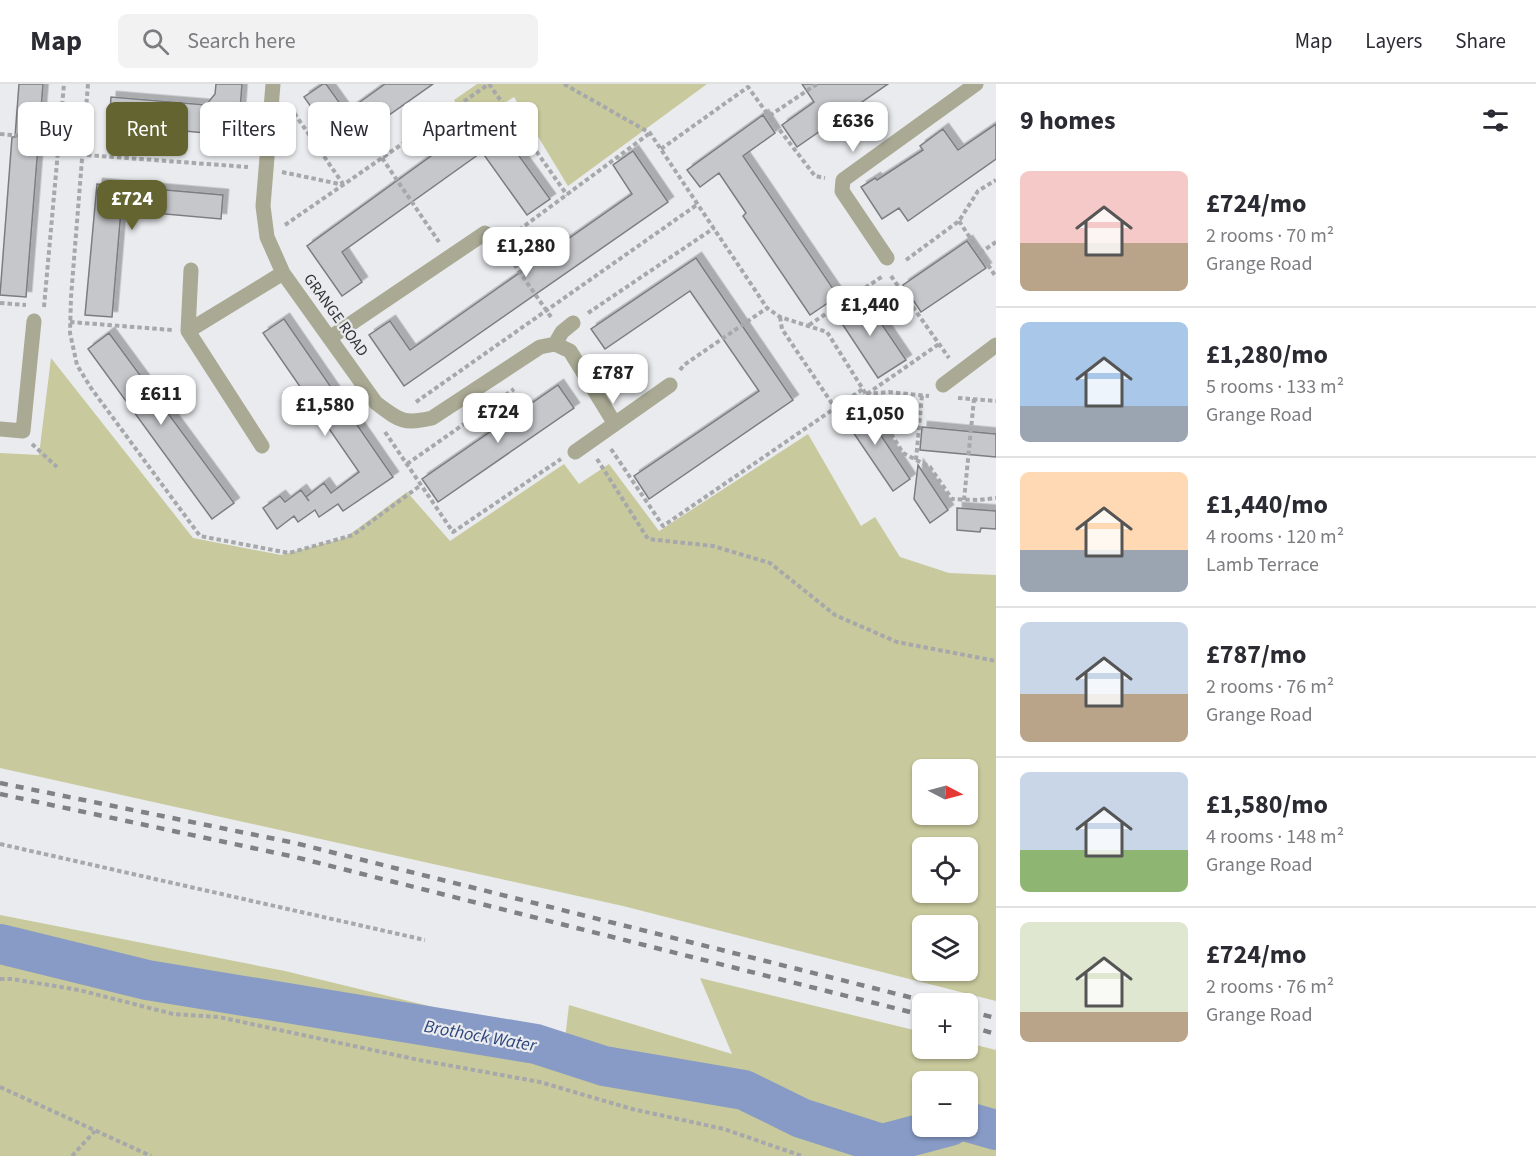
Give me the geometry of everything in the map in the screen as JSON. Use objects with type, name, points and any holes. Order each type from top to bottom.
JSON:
[{"type":"street","points":[[887,265],[842,191],[843,180],[976,84]]},
{"type":"street","name":"GRANGE ROAD","points":[[273,87],[263,206],[267,237],[283,273],[331,337],[376,403],[397,418]]},
{"type":"street","points":[[331,337],[485,233]]},
{"type":"street","points":[[191,270],[188,331],[262,446]]},
{"type":"street","points":[[188,331],[283,273]]},
{"type":"street","points":[[0,429],[23,431],[34,321]]},
{"type":"street","points":[[555,344],[562,332],[573,323]]},
{"type":"street","points":[[397,418],[412,422],[432,418],[540,347],[555,344],[570,351],[615,424]]},
{"type":"street","points":[[943,385],[996,345]]},
{"type":"street","points":[[581,448],[670,385]]},
{"type":"path","points":[[62,102],[64,84]]},
{"type":"path","points":[[86,102],[88,84]]},
{"type":"path","points":[[267,237],[489,84],[567,195]]},
{"type":"path","points":[[564,84],[650,133],[767,308],[780,317],[827,332],[903,453],[930,467],[952,499],[996,498]]},
{"type":"path","points":[[769,116],[817,84]]},
{"type":"path","points":[[273,87],[293,110],[344,185]]},
{"type":"path","points":[[661,149],[748,87],[815,177]]},
{"type":"path","points":[[547,310],[500,244],[650,133]]},
{"type":"path","points":[[0,134],[18,136]]},
{"type":"path","points":[[34,321],[44,307],[57,156]]},
{"type":"path","points":[[82,156],[70,322],[77,365],[91,388],[200,536],[289,552],[353,535],[421,485]]},
{"type":"path","points":[[94,156],[265,169],[344,185]]},
{"type":"path","points":[[382,158],[449,257]]},
{"type":"path","points":[[809,325],[887,265],[959,221],[978,191],[996,180]]},
{"type":"path","points":[[397,418],[411,405],[698,204]]},
{"type":"path","points":[[959,221],[996,277]]},
{"type":"path","points":[[573,323],[714,228]]},
{"type":"path","points":[[980,253],[996,242]]},
{"type":"path","points":[[887,265],[960,372]]},
{"type":"path","points":[[670,385],[684,365],[767,308]]},
{"type":"path","points":[[780,317],[782,329],[835,408]]},
{"type":"path","points":[[70,322],[188,331]]},
{"type":"path","points":[[866,394],[939,344]]},
{"type":"path","points":[[407,464],[520,385]]},
{"type":"path","points":[[601,434],[663,526],[863,389]]},
{"type":"path","points":[[916,460],[922,395]]},
{"type":"path","points":[[964,500],[974,399]]},
{"type":"path","points":[[376,403],[376,418],[453,532],[562,458],[581,448],[648,539],[713,546],[770,563],[835,615],[845,620],[897,642],[996,661]]},
{"type":"path","points":[[23,431],[35,448],[57,467]]},
{"type":"path","points":[[0,844],[425,940]]},
{"type":"path","points":[[0,979],[79,990],[173,1014],[219,1017],[419,1060],[540,1082],[632,1109],[724,1129],[802,1156]]},
{"type":"path","points":[[0,1087],[151,1156]]},
{"type":"path","points":[[72,1156],[95,1131]]},
{"type":"green space","points":[[477,84],[707,84],[568,186],[538,137],[538,102],[517,102],[514,97],[506,102],[455,102],[454,100]]},
{"type":"green space","points":[[51,358],[193,538],[281,555],[345,538],[407,492],[450,541],[564,464],[579,484],[609,464],[659,531],[808,434],[861,526],[875,517],[900,557],[949,573],[996,575],[996,1001],[978,996],[978,993],[965,993],[917,981],[978,981],[978,915],[912,915],[912,980],[623,906],[0,768],[0,453],[39,455]]},
{"type":"green space","points":[[0,915],[285,971],[565,1039],[569,1005],[732,1054],[700,978],[912,1030],[912,1059],[978,1059],[978,1046],[996,1050],[996,1156],[0,1156]]},
{"type":"building","points":[[19,84],[43,84],[42,102],[18,102],[18,156],[37,156],[26,297],[0,295],[12,137],[15,137]]},
{"type":"building","points":[[216,84],[242,84],[241,102],[208,102],[215,94]]},
{"type":"building","points":[[326,84],[339,102],[308,103],[304,97]]},
{"type":"building","points":[[385,84],[433,84],[408,102],[402,102],[402,106],[390,114],[390,102],[360,102]]},
{"type":"building","points":[[802,84],[888,84],[797,147],[782,125],[814,102]]},
{"type":"building","points":[[111,97],[170,102],[111,102]]},
{"type":"building","points":[[188,103],[200,104],[200,132],[188,131]]},
{"type":"building","points":[[763,115],[775,133],[743,156],[838,296],[810,315],[743,216],[746,213],[719,173],[700,187],[687,170]]},
{"type":"building","points":[[996,124],[996,159],[908,221],[899,208],[882,219],[861,187],[875,178],[877,180],[923,150],[920,146],[943,129],[958,150]]},
{"type":"building","points":[[633,151],[668,202],[404,386],[369,335],[390,321],[410,350],[632,194],[613,165]]},
{"type":"building","points":[[431,156],[476,156],[342,252],[362,282],[342,296],[307,246]]},
{"type":"building","points":[[485,156],[519,156],[550,199],[527,215]]},
{"type":"building","points":[[97,184],[223,195],[221,219],[121,210],[112,317],[85,315]]},
{"type":"building","points":[[967,241],[986,268],[921,312],[903,285]]},
{"type":"building","points":[[696,258],[793,400],[649,499],[634,476],[759,391],[690,291],[605,349],[591,329]]},
{"type":"building","points":[[862,295],[906,360],[878,378],[835,313]]},
{"type":"building","points":[[284,319],[393,477],[343,511],[338,504],[319,517],[315,510],[298,522],[294,516],[277,529],[263,508],[280,496],[285,502],[301,490],[306,497],[324,483],[331,493],[359,472],[263,333]]},
{"type":"building","points":[[109,333],[234,503],[212,519],[88,349]]},
{"type":"building","points":[[558,385],[574,408],[438,502],[422,479]]},
{"type":"building","points":[[858,401],[910,479],[893,491],[840,413]]},
{"type":"building","points":[[922,427],[996,434],[996,457],[920,450]]},
{"type":"building","points":[[918,465],[948,510],[930,523],[914,499]]},
{"type":"building","points":[[957,508],[996,511],[996,529],[981,528],[980,532],[957,530]]},
{"type":"waterway","name":"Brothock Water","points":[[0,944],[147,980],[536,1044],[604,1066],[744,1090],[801,1118],[882,1144],[912,1136]]},
{"type":"waterway","name":"Brothock Water","points":[[978,1125],[996,1130]]},
{"type":"railway","points":[[0,783],[295,843],[912,998]]},
{"type":"railway","points":[[0,794],[295,857],[912,1012]]},
{"type":"railway","points":[[978,1014],[996,1018]]},
{"type":"railway","points":[[978,1029],[996,1034]]}]
